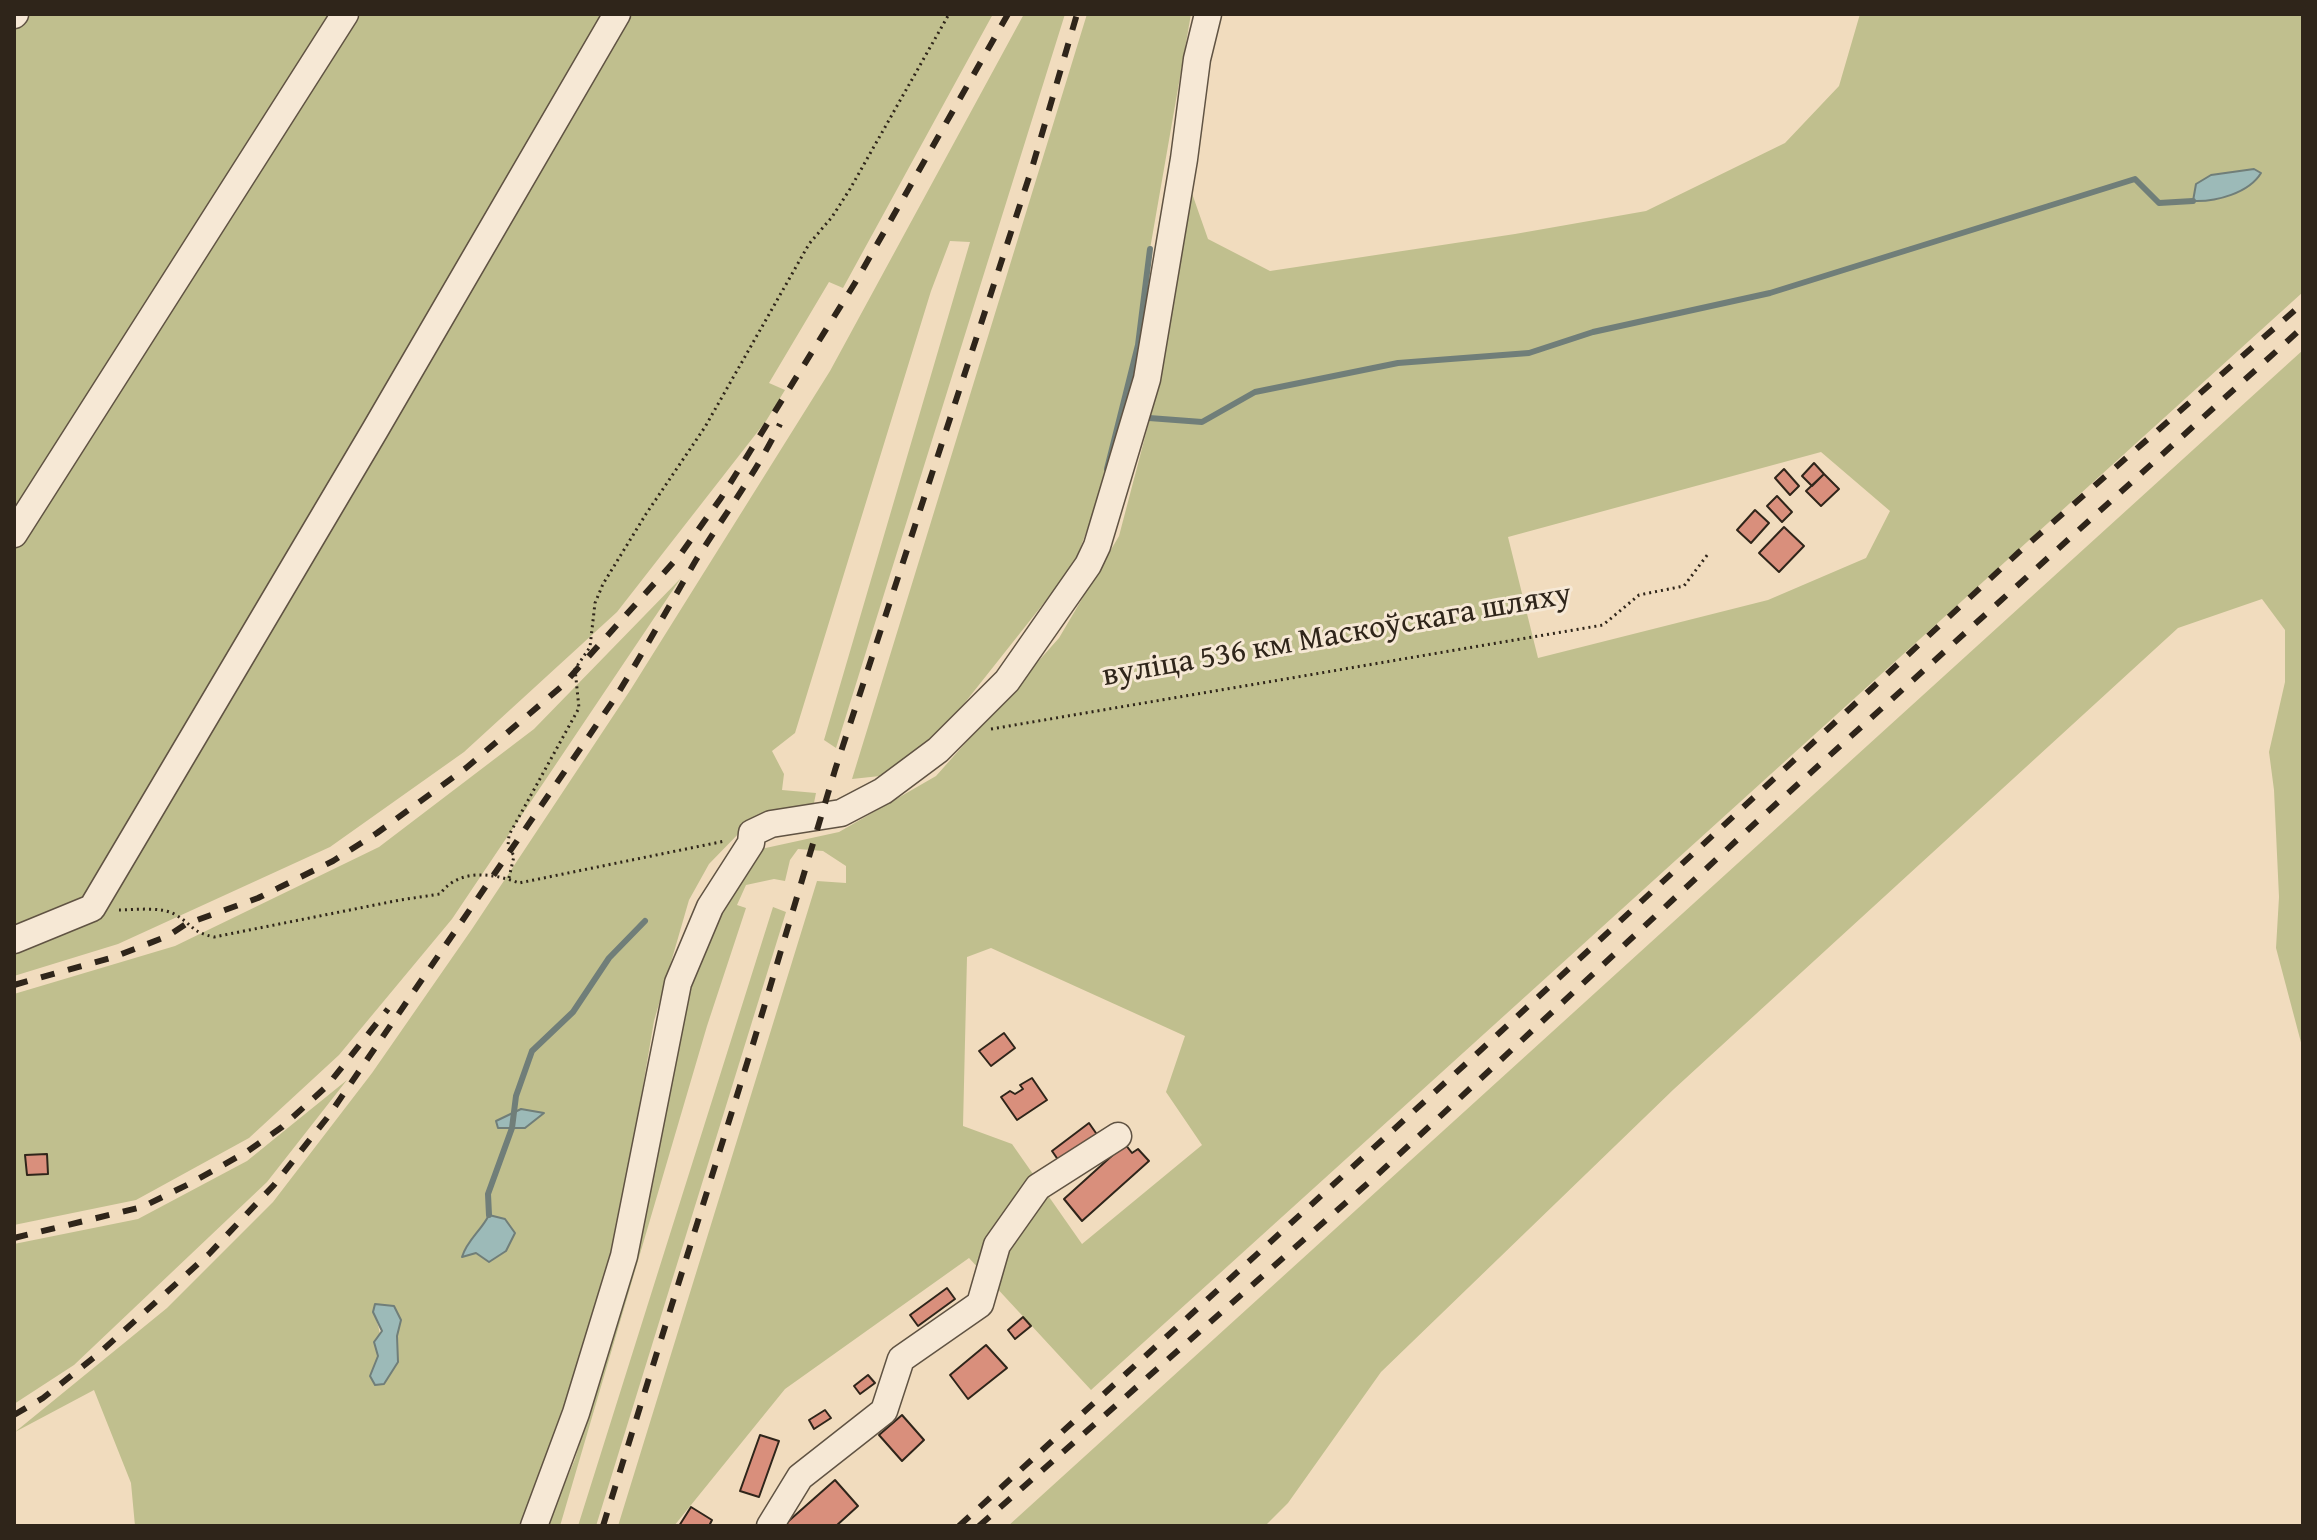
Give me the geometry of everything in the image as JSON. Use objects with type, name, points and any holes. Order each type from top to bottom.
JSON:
[{"type":"street","points":[[14,534],[345,14]]},
{"type":"street","points":[[14,940],[92,908],[617,14]]},
{"type":"street","points":[[534,1526],[576,1413],[624,1256],[678,983],[710,907],[751,843],[752,833],[771,824],[841,813],[883,791],[938,750],[1007,681],[1088,565],[1097,546],[1147,379],[1184,159],[1197,59],[1208,14]]},
{"type":"street","points":[[770,1526],[800,1477],[884,1411],[901,1359],[980,1304],[997,1245],[1038,1187],[1118,1136]]},
{"type":"path","points":[[509,878],[514,856],[508,846],[509,835],[579,708],[576,664],[590,647],[595,603],[603,584],[705,427],[809,244],[850,189],[949,14]]},
{"type":"path","name":"вуліца 536 км Маскоўскага шляху","points":[[952,736],[1603,625],[1639,595],[1684,586],[1708,554]]},
{"type":"path","points":[[92,908],[174,913],[191,929],[214,937],[440,894],[462,876],[509,878],[519,883],[671,853],[752,833]]},
{"type":"shaded area","points":[[14,14],[993,14],[843,288],[829,282],[769,383],[785,390],[766,421],[617,612],[464,752],[330,847],[118,944],[14,976]]},
{"type":"shaded area","points":[[1024,14],[1065,14],[836,748],[824,740],[970,242],[950,241],[931,291],[795,733],[772,751],[784,774],[782,790],[816,793],[813,808],[745,827],[709,864],[689,900],[654,1021],[612,1269],[572,1396],[522,1526],[135,1526],[131,1483],[94,1390],[15,1432],[167,1308],[273,1202],[372,1073],[472,929],[631,689],[830,371]],"holes":[[[489,1215],[490,1262],[476,1253],[462,1256]],[[376,1304],[401,1320],[397,1336],[398,1362],[370,1376],[380,1344],[373,1312]]]},
{"type":"shaded area","points":[[1087,14],[1191,14],[1150,249],[1138,345],[1104,484],[1074,565],[944,729],[880,776],[852,779]]},
{"type":"shaded area","points":[[1860,14],[2303,14],[2303,292],[1091,1390],[969,1258],[785,1389],[674,1526],[618,1526],[817,881],[846,883],[846,866],[823,851],[798,849],[790,860],[785,881],[774,879],[746,885],[737,905],[746,908],[707,1026],[560,1526],[547,1526],[575,1459],[637,1248],[683,1009],[718,908],[761,849],[839,832],[936,776],[1059,638],[1119,536],[1161,376],[1188,182],[1208,239],[1270,271],[1646,211],[1785,143],[1839,86]],"holes":[[[1821,452],[1890,511],[1866,558],[1768,600],[1538,658],[1508,537]],[[991,948],[1185,1036],[1166,1092],[1202,1145],[1082,1244],[1012,1144],[963,1126],[967,957]]]},
{"type":"shaded area","points":[[2303,350],[2303,1050],[2276,948],[2279,897],[2269,752],[2285,682],[2285,630],[2262,599],[2178,628],[1674,1089],[1381,1372],[1288,1503],[1265,1526],[1008,1526]]},
{"type":"shaded area","points":[[681,578],[452,919],[339,1055],[249,1138],[136,1200],[14,1225],[14,994],[175,946],[379,847],[534,729]]},
{"type":"shaded area","points":[[773,907],[786,912],[596,1526],[578,1526]]},
{"type":"shaded area","points":[[347,1080],[267,1182],[74,1365],[14,1404],[14,1244],[138,1219],[247,1161]]},
{"type":"water","points":[[2254,169],[2261,173],[2240,191],[2212,200],[2193,201],[2196,184],[2211,175]]},
{"type":"water","points":[[521,1109],[544,1113],[525,1128],[498,1128],[496,1121]]},
{"type":"water","points":[[489,1215],[505,1219],[515,1233],[506,1251],[489,1262],[476,1253],[462,1257],[467,1246]]},
{"type":"water","points":[[375,1304],[394,1306],[401,1320],[397,1336],[398,1362],[384,1384],[375,1385],[370,1376],[378,1356],[374,1342],[382,1331],[373,1312]]},
{"type":"building","points":[[1814,463],[1824,474],[1812,486],[1802,476]]},
{"type":"building","points":[[1784,469],[1799,486],[1790,495],[1775,478]]},
{"type":"building","points":[[1824,474],[1839,489],[1821,506],[1806,491]]},
{"type":"building","points":[[1777,496],[1792,512],[1782,522],[1767,506]]},
{"type":"building","points":[[1755,510],[1769,523],[1751,543],[1737,530]]},
{"type":"building","points":[[1784,527],[1804,546],[1779,572],[1759,553]]},
{"type":"building","points":[[1004,1033],[1015,1048],[991,1066],[979,1051]]},
{"type":"building","points":[[1032,1078],[1047,1100],[1017,1120],[1001,1097],[1010,1091],[1015,1094],[1023,1089],[1020,1085]]},
{"type":"building","points":[[1089,1123],[1098,1136],[1061,1164],[1052,1151]]},
{"type":"building","points":[[1125,1144],[1132,1153],[1138,1149],[1149,1161],[1082,1221],[1064,1199]]},
{"type":"building","points":[[47,1154],[48,1174],[27,1175],[25,1155]]},
{"type":"building","points":[[947,1288],[955,1299],[918,1326],[910,1315]]},
{"type":"building","points":[[1023,1317],[1031,1326],[1015,1339],[1008,1330]]},
{"type":"building","points":[[986,1345],[1007,1368],[968,1399],[950,1375]]},
{"type":"building","points":[[868,1375],[875,1383],[860,1394],[854,1386]]},
{"type":"building","points":[[825,1410],[831,1418],[814,1429],[809,1420]]},
{"type":"building","points":[[902,1415],[924,1440],[902,1461],[879,1435]]},
{"type":"building","points":[[760,1435],[779,1441],[759,1497],[740,1491]]},
{"type":"building","points":[[835,1480],[858,1506],[836,1526],[783,1526]]},
{"type":"building","points":[[691,1507],[712,1520],[709,1526],[679,1526]]},
{"type":"waterway","points":[[1149,418],[1202,422],[1255,392],[1398,363],[1529,353],[1593,332],[1770,293],[2135,179],[2159,203],[2193,201]]},
{"type":"waterway","points":[[1107,469],[1138,345],[1150,249]]},
{"type":"waterway","points":[[489,1215],[488,1194],[512,1128],[516,1096],[532,1051],[573,1012],[609,958],[645,921]]},
{"type":"railway","points":[[14,985],[114,957],[168,936],[186,924],[258,898],[333,861],[466,768],[562,686],[680,555],[721,498],[855,283],[1008,14]]},
{"type":"railway","points":[[603,1526],[835,770],[1032,168],[1077,14]]},
{"type":"railway","points":[[959,1526],[1483,1048],[2019,552],[2303,303]]},
{"type":"railway","points":[[979,1526],[1376,1176],[1765,814],[2303,327]]},
{"type":"railway","points":[[14,1415],[43,1398],[97,1355],[209,1254],[274,1185],[327,1118],[615,698],[780,424]]},
{"type":"railway","points":[[14,1238],[142,1207],[248,1151],[282,1127],[327,1086],[388,1009]]}]
